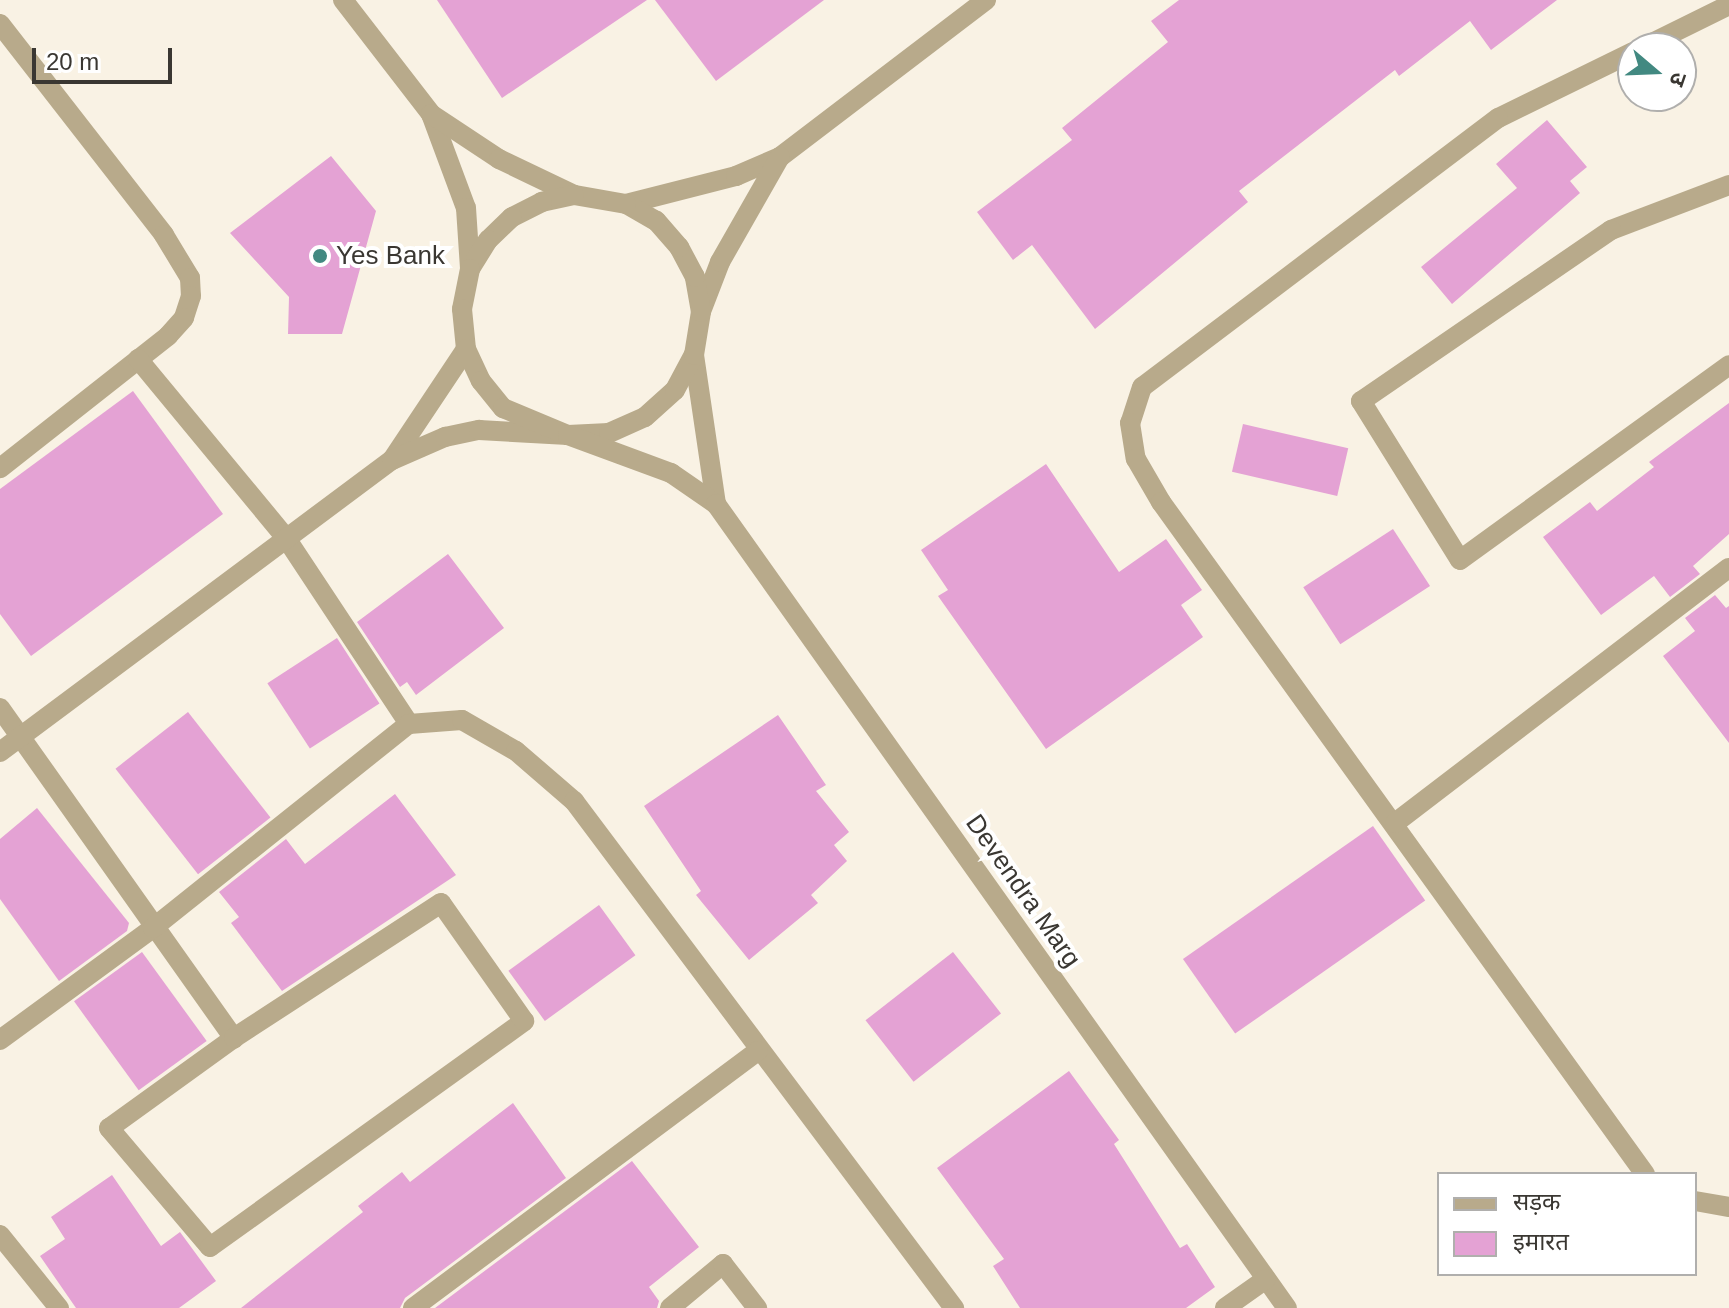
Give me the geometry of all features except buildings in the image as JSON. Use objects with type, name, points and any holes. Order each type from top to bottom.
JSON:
[{"type":"street","points":[[344,0],[431,114],[466,208],[470,269],[462,309],[466,349],[481,381],[503,408],[568,435]]},
{"type":"street","points":[[626,204],[736,176],[780,157],[986,0]]},
{"type":"street","points":[[1674,32],[1729,5]]},
{"type":"street","points":[[0,24],[164,235],[190,278],[184,318],[138,359],[0,468]]},
{"type":"street","points":[[1617,60],[1498,118],[1142,387],[1130,423],[1136,459],[1161,502],[1644,1172]]},
{"type":"street","points":[[431,114],[499,159],[574,195],[626,204],[656,221],[679,247],[695,277],[701,312]]},
{"type":"street","points":[[0,752],[392,460],[445,437],[479,430],[568,435],[609,433],[645,417],[675,390],[694,355],[701,312],[720,262],[780,157]]},
{"type":"street","points":[[1729,185],[1611,230],[1361,401],[1460,560],[1729,365]]},
{"type":"street","points":[[470,269],[488,240],[512,217],[542,202],[574,195]]},
{"type":"street","points":[[392,460],[466,349]]},
{"type":"street","name":"Devendra Marg","points":[[694,355],[716,504]]},
{"type":"street","points":[[138,359],[286,538],[409,724]]},
{"type":"street","name":"Devendra Marg","points":[[568,435],[671,473],[716,504],[1287,1308]]},
{"type":"street","points":[[1395,823],[1729,568]]},
{"type":"street","points":[[0,708],[153,928],[234,1038]]},
{"type":"street","points":[[0,1040],[153,928],[409,724],[462,720],[516,751],[574,801],[758,1051],[954,1308]]},
{"type":"street","points":[[441,903],[524,1021],[210,1247],[109,1128],[234,1038],[441,903]]},
{"type":"street","points":[[413,1308],[758,1051]]},
{"type":"street","points":[[1697,1201],[1729,1207]]},
{"type":"street","points":[[0,1235],[59,1308]]},
{"type":"street","points":[[670,1308],[723,1264],[757,1308]]},
{"type":"street","points":[[1225,1308],[1266,1279]]},
{"type":"place","name":"Yes Bank","points":[[320,256]]}]
